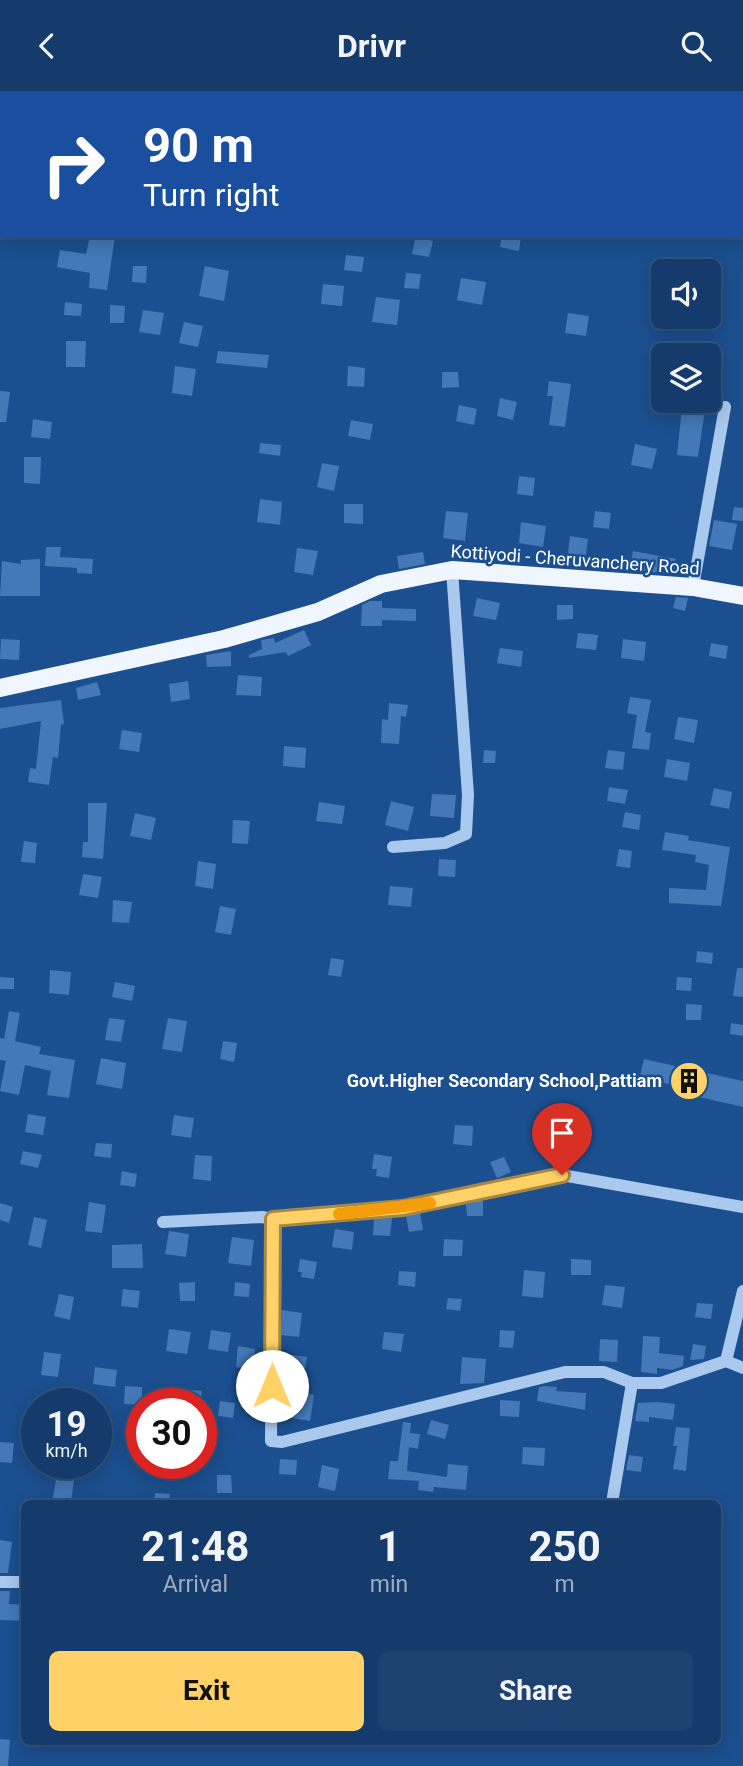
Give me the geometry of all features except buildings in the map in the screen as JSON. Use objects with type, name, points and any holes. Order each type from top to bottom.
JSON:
[{"type":"main road","name":"Kottiyodi - Cheruvanchery Road","points":[[0,688],[224,639],[318,612],[381,584],[452,570],[693,587],[743,596]]},
{"type":"street","points":[[693,587],[725,407]]},
{"type":"street","points":[[393,847],[445,843],[466,834],[468,795],[452,570]]},
{"type":"street","points":[[163,1222],[262,1217],[273,1219],[403,1208],[562,1175],[743,1207]]},
{"type":"street","points":[[273,1219],[271,1441],[282,1442],[565,1372],[604,1372],[632,1383],[661,1383],[726,1361],[743,1368]]},
{"type":"street","points":[[726,1361],[743,1291]]},
{"type":"street","points":[[612,1500],[632,1383]]},
{"type":"street","points":[[0,1582],[21,1582]]},
{"type":"slow traffic","points":[[339,1214],[430,1203]]},
{"type":"place","name":"Govt.Higher Secondary School,Pattiam","points":[[689,1081]]},
{"type":"route","points":[[272,1386],[273,1219],[403,1208],[562,1175]]}]
